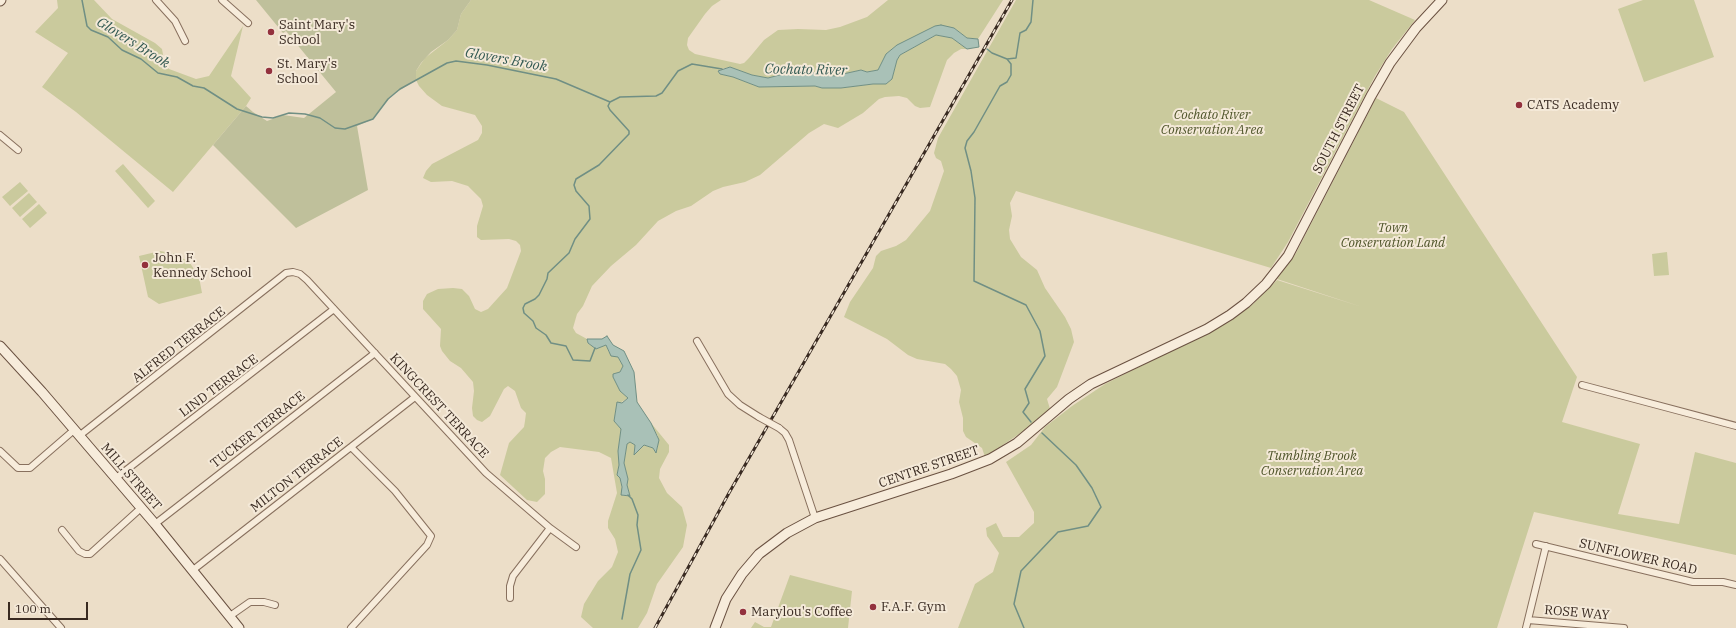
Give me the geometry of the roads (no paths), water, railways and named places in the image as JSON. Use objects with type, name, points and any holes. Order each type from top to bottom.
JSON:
[{"type":"main road","name":"SOUTH STREET","points":[[1271,278],[1291,250],[1386,70],[1416,28],[1439,1]]},
{"type":"main road","name":"CENTRE STREET","points":[[715,628],[729,594],[755,559],[780,537],[815,518],[964,470],[995,456],[1022,439],[1069,399],[1091,384],[1230,316],[1250,300],[1271,278]]},
{"type":"main road","name":"MILL STREET","points":[[0,346],[155,524],[239,628]]},
{"type":"street","points":[[156,0],[175,21],[185,41]]},
{"type":"street","points":[[222,0],[248,23]]},
{"type":"street","points":[[0,135],[18,150]]},
{"type":"street","name":"KINGCREST TERRACE","points":[[293,272],[300,274],[307,280],[486,473],[550,528],[576,547]]},
{"type":"street","name":"ALFRED TERRACE","points":[[0,451],[18,468],[30,468],[234,316],[286,273],[293,272]]},
{"type":"street","name":"LIND TERRACE","points":[[116,478],[334,309]]},
{"type":"street","points":[[697,341],[719,380],[732,398],[743,408],[785,432],[815,518]]},
{"type":"street","name":"TUCKER TERRACE","points":[[155,524],[375,353]]},
{"type":"street","points":[[1582,385],[1736,426]]},
{"type":"street","name":"MILTON TERRACE","points":[[193,570],[415,397]]},
{"type":"street","points":[[351,628],[427,545],[431,536],[395,491],[352,447]]},
{"type":"street","points":[[62,530],[80,551],[85,554],[90,554],[141,508]]},
{"type":"street","points":[[510,598],[510,586],[513,576],[550,528]]},
{"type":"street","name":"SUNFLOWER ROAD","points":[[1536,544],[1693,582],[1723,582],[1736,585]]},
{"type":"street","points":[[1526,628],[1546,546]]},
{"type":"street","points":[[0,559],[61,628]]},
{"type":"street","points":[[230,616],[250,602],[264,602],[275,605]]},
{"type":"street","name":"ROSE WAY","points":[[1528,620],[1624,628]]},
{"type":"waterway","name":"Glovers Brook","points":[[82,0],[87,26],[91,30],[108,37],[122,50],[141,59],[158,73],[177,77],[193,86],[204,88],[237,109],[262,117],[273,118],[289,113],[305,114],[320,118],[335,128],[345,129],[373,119],[388,99],[400,89],[447,63],[456,61],[487,65],[556,79],[610,102]]},
{"type":"waterway","name":"Cochato River","points":[[987,49],[992,53],[1007,59],[1016,58],[1020,33],[1026,30],[1031,22],[1033,0]]},
{"type":"waterway","points":[[1007,59],[1011,64],[1011,75],[1007,82],[1000,86],[974,132],[967,141],[965,148],[971,171],[975,198],[974,281],[1026,305],[1040,331],[1045,356],[1025,389],[1029,403],[1023,412],[1031,422]]},
{"type":"waterway","name":"Cochato River","points":[[595,348],[590,361],[573,360],[566,346],[551,343],[546,335],[536,328],[533,321],[524,313],[523,308],[525,304],[535,299],[539,295],[547,279],[548,273],[569,253],[575,239],[590,219],[589,206],[576,191],[574,185],[576,179],[599,165],[629,134],[629,131],[608,106],[610,102],[620,97],[656,96],[662,93],[678,71],[692,64],[722,69]]},
{"type":"waterway","points":[[1024,628],[1014,604],[1021,571],[1058,532],[1088,526],[1101,507],[1092,488],[1076,465],[1042,433]]},
{"type":"waterway","name":"Cochato River","points":[[622,619],[630,574],[641,550],[637,525],[638,515],[632,499],[628,495]]},
{"type":"railway","points":[[655,628],[729,493],[1012,0]]},
{"type":"place","name":"Saint Mary's School","points":[[271,32]]},
{"type":"place","name":"St. Mary's School","points":[[269,71]]},
{"type":"place","name":"CATS Academy","points":[[1519,105]]},
{"type":"place","name":"John F. Kennedy School","points":[[145,265]]},
{"type":"place","name":"F.A.F. Gym","points":[[873,607]]},
{"type":"place","name":"Marylou's Coffee","points":[[743,612]]},
{"type":"park label","name":"Cochato River Conservation Area","points":[[1212,122]]},
{"type":"park label","name":"Town Conservation Land","points":[[1393,236]]},
{"type":"park label","name":"Tumbling Brook Conservation Area","points":[[1312,464]]}]
